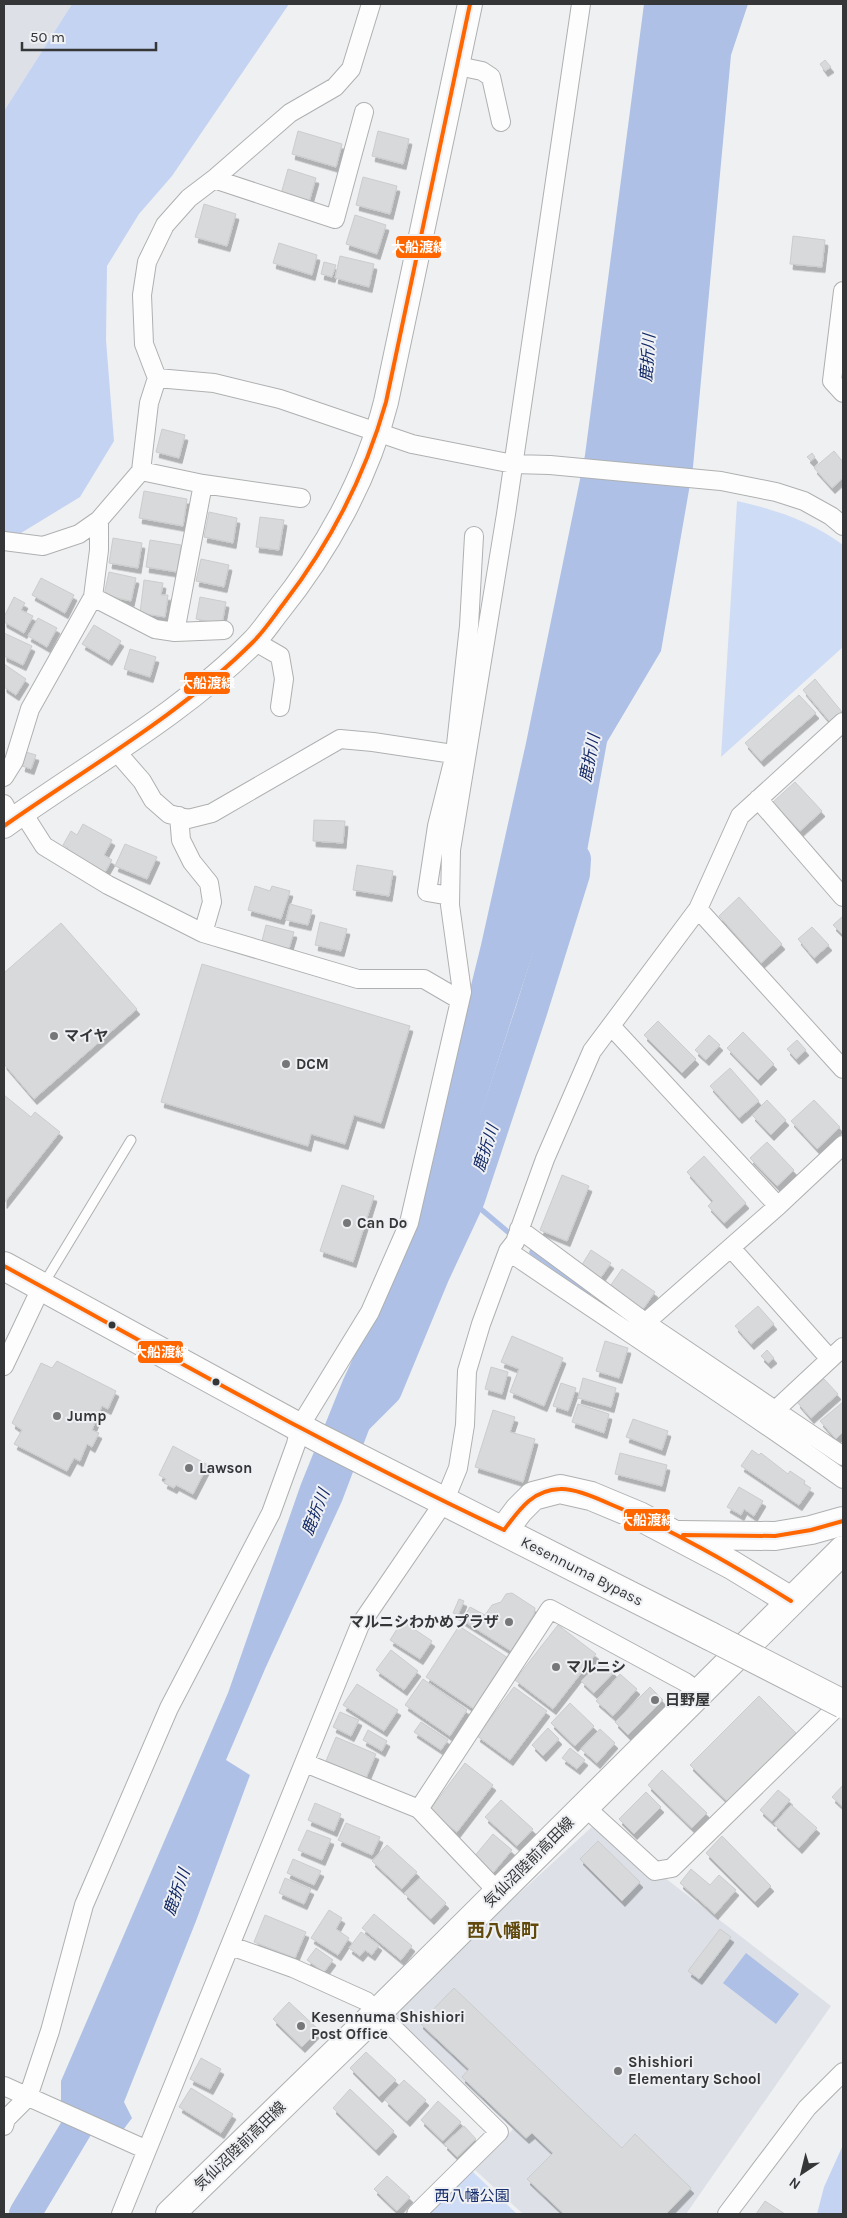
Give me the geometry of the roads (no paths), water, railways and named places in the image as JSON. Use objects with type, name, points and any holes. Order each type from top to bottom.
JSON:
[{"type":"main road","points":[[11,816],[116,750],[194,693],[254,641],[300,584],[360,479],[379,431],[470,4]]},
{"type":"main road","name":"Kesennuma Bypass","points":[[4,1266],[41,1288],[434,1497],[504,1530],[843,1703]]},
{"type":"main road","points":[[504,1530],[519,1510],[533,1496],[560,1489],[591,1496],[639,1516],[732,1565],[792,1601]]},
{"type":"main road","points":[[673,1535],[775,1536],[811,1530],[843,1521]]},
{"type":"main road","name":"気仙沼陸前高田線","points":[[170,2214],[378,2012],[843,1550]]},
{"type":"street","points":[[4,541],[43,546],[79,534],[99,520],[141,471],[150,403],[157,378],[144,344],[142,295],[147,262],[165,225],[189,198],[214,179],[290,113],[335,87],[351,69],[371,4]]},
{"type":"street","points":[[461,755],[505,523],[581,4]]},
{"type":"street","points":[[458,66],[482,71],[491,77],[501,122]]},
{"type":"street","points":[[214,179],[335,219],[364,112]]},
{"type":"street","points":[[843,291],[832,381],[843,393]]},
{"type":"street","points":[[157,378],[214,383],[280,400],[379,431],[412,444],[513,464],[550,465],[722,481],[776,492],[804,502],[830,516],[843,526]]},
{"type":"street","points":[[141,471],[203,484],[301,498]]},
{"type":"street","points":[[175,632],[203,484]]},
{"type":"street","points":[[4,777],[14,762],[30,709],[93,597],[99,550],[99,520]]},
{"type":"street","points":[[4,2126],[6,2119],[28,2096],[50,2031],[84,1905],[169,1708],[271,1513],[296,1444],[309,1431],[370,1312],[409,1223],[462,992],[450,896],[451,850],[461,755],[474,536]]},
{"type":"street","points":[[93,597],[155,629],[175,632],[224,630]]},
{"type":"street","points":[[254,641],[280,656],[284,679],[280,707]]},
{"type":"street","points":[[121,2214],[360,1625],[434,1497],[458,1468],[465,1425],[467,1371],[481,1324],[508,1251],[515,1242],[518,1229],[545,1159],[592,1051],[698,909],[740,816],[843,722]]},
{"type":"street","points":[[116,750],[142,781],[153,800],[169,814],[188,819],[212,813],[340,739],[461,755]]},
{"type":"street","points":[[758,799],[843,897]]},
{"type":"street","points":[[11,816],[44,846],[108,885],[203,933],[358,979],[424,979],[460,1000]]},
{"type":"street","points":[[179,816],[181,840],[192,862],[209,883],[212,902],[203,933]]},
{"type":"street","points":[[698,909],[843,1069]]},
{"type":"street","points":[[611,1026],[778,1206]]},
{"type":"street","points":[[632,1336],[778,1206],[843,1145]]},
{"type":"street","points":[[518,1229],[646,1322],[777,1409],[843,1456]]},
{"type":"street","points":[[731,1248],[830,1359]]},
{"type":"street","points":[[508,1251],[632,1336],[763,1421],[843,1479]]},
{"type":"street","points":[[4,1366],[41,1288]]},
{"type":"street","points":[[763,1421],[843,1347]]},
{"type":"street","points":[[419,1809],[550,1609],[685,1682],[698,1692]]},
{"type":"street","points":[[584,1806],[655,1871],[672,1868],[843,1703]]},
{"type":"street","points":[[305,1762],[419,1809],[498,1892]]},
{"type":"street","points":[[231,1946],[292,1968],[366,2002],[499,2132],[416,2214]]},
{"type":"street","points":[[727,2214],[807,2108],[843,2072]]},
{"type":"street","points":[[4,2086],[147,2150]]},
{"type":"lane","points":[[41,1288],[131,1140]]},
{"type":"water","points":[[644,4],[748,4],[731,55],[693,467],[661,651],[607,742],[583,873],[533,953],[435,1255],[342,1501],[265,1669],[226,1760],[250,1775],[196,1921],[124,2102],[132,2118],[123,2130],[61,2104],[61,2081],[228,1693],[301,1484],[343,1380],[368,1326],[419,1195],[481,945],[526,743],[585,455]]},
{"type":"water","points":[[746,1953],[799,1994],[776,2024],[723,1983]]},
{"type":"waterway","name":"鹿折川","points":[[350,1429],[352,1424],[386,1390],[434,1274],[469,1199],[531,1012],[574,874],[575,859]]},
{"type":"waterway","points":[[469,1199],[508,1232]]},
{"type":"waterway","points":[[532,1252],[590,1292]]},
{"type":"waterway","name":"鹿折川","points":[[25,2214],[89,2107],[97,2090]]},
{"type":"place","name":"マイヤ","points":[[54,1036]]},
{"type":"place","name":"DCM","points":[[286,1064]]},
{"type":"place","name":"Can Do","points":[[347,1223]]},
{"type":"place","name":"Jump","points":[[57,1416]]},
{"type":"place","name":"Lawson","points":[[189,1468]]},
{"type":"place","name":"マルニシわかめプラザ","points":[[509,1622]]},
{"type":"place","name":"マルニシ","points":[[556,1667]]},
{"type":"place","name":"日野屋","points":[[655,1700]]},
{"type":"place","name":"Kesennuma Shishiori Post Office","points":[[301,2026]]},
{"type":"place","name":"Shishiori Elementary School","points":[[618,2071]]},
{"type":"district","name":"西八幡町","points":[[503,1931]]},
{"type":"park label","name":"西八幡公園","points":[[472,2196]]}]
